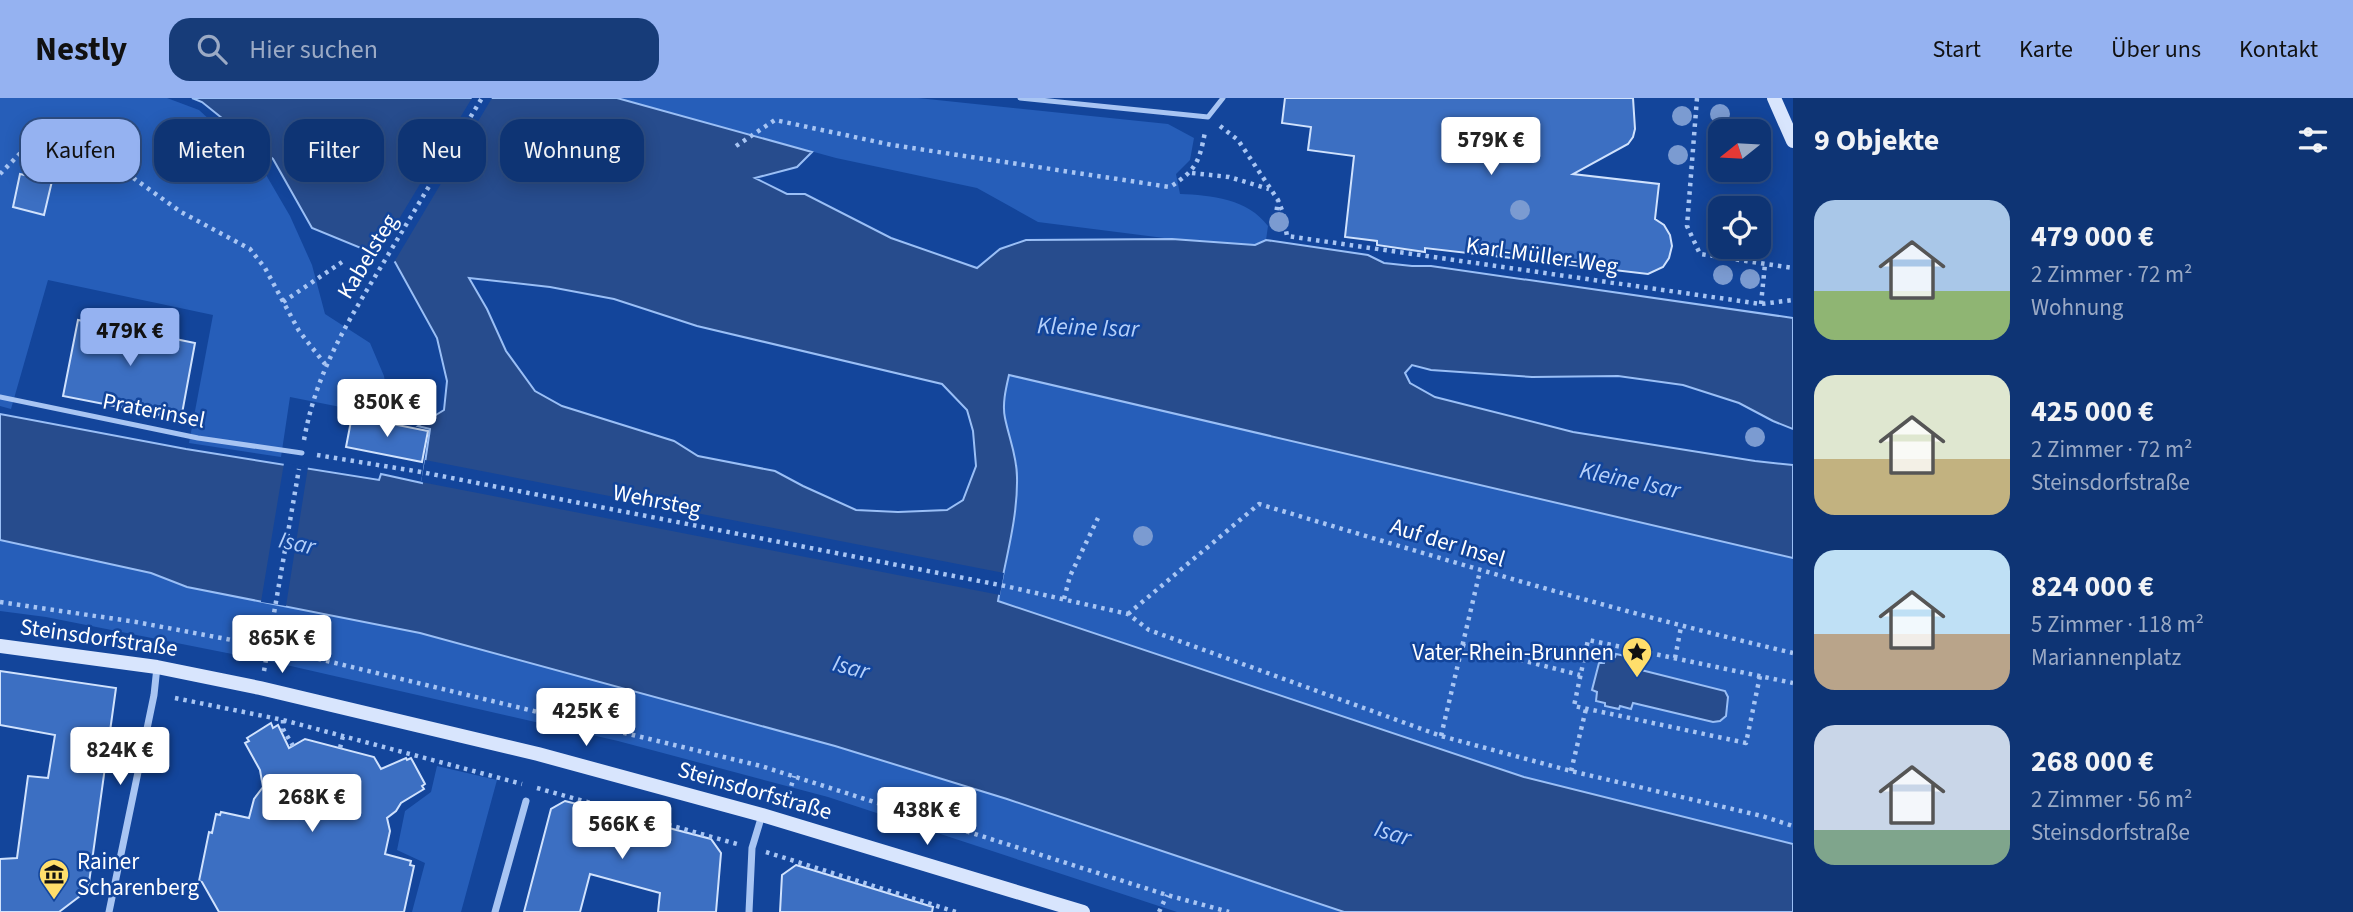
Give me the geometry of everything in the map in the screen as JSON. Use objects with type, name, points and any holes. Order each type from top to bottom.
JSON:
[{"type":"main road","points":[[1776,103],[1793,141]]},
{"type":"main road","name":"Steinsdorfstraße","points":[[0,646],[157,667],[272,691],[538,754],[762,815],[1083,912]]},
{"type":"street","points":[[1776,103],[1793,128]]},
{"type":"street","points":[[109,912],[157,667]]},
{"type":"street","points":[[495,912],[526,801]]},
{"type":"street","points":[[749,912],[752,848],[762,815]]},
{"type":"lane","points":[[1020,98],[1208,117],[1223,98]]},
{"type":"lane","name":"Praterinsel","points":[[0,397],[198,438],[302,453]]},
{"type":"path","name":"Kabelsteg","points":[[269,647],[310,408],[325,364],[482,98]]},
{"type":"path","points":[[1697,98],[1687,226],[1700,254],[1793,268]]},
{"type":"path","points":[[736,146],[775,120],[892,145],[1170,187],[1192,173],[1202,151],[1208,117]]},
{"type":"path","name":"Karl-Müller-Weg","points":[[1208,117],[1238,140],[1278,200],[1283,213],[1284,236],[1761,304],[1793,300]]},
{"type":"path","points":[[0,174],[35,138],[59,135],[87,145],[181,212],[250,249],[265,268],[299,331],[325,364]]},
{"type":"path","points":[[1192,173],[1228,177],[1270,189]]},
{"type":"path","points":[[1274,227],[1278,200]]},
{"type":"path","points":[[283,302],[342,262]]},
{"type":"path","points":[[1761,304],[1765,264]]},
{"type":"path","name":"Wehrsteg","points":[[302,453],[421,472],[1064,599]]},
{"type":"path","name":"Auf der Insel","points":[[1128,614],[1259,504],[1480,571],[1681,627],[1793,653]]},
{"type":"path","points":[[1098,518],[1070,576],[1064,599],[1128,614],[1149,630],[1441,736],[1571,771],[1762,816],[1793,827]]},
{"type":"path","points":[[1441,736],[1480,571]]},
{"type":"path","points":[[0,602],[136,622],[269,647],[761,766],[1167,895],[1229,912]]},
{"type":"path","points":[[1675,658],[1681,627]]},
{"type":"path","points":[[1760,676],[1746,743],[1574,706],[1588,639],[1760,676],[1793,684]]},
{"type":"path","points":[[1462,645],[1580,675]]},
{"type":"path","points":[[176,698],[283,720],[752,848],[956,912]]},
{"type":"path","points":[[1571,771],[1586,709]]},
{"type":"path","points":[[283,720],[283,729],[293,746]]},
{"type":"path","points":[[340,748],[343,736]]},
{"type":"path","points":[[1159,912],[1167,895]]},
{"type":"shaded area","points":[[0,98],[167,98],[199,110],[209,119],[154,119],[154,182],[270,182],[290,216],[312,265],[325,314],[370,343],[384,376],[391,417],[290,397],[281,457],[189,443],[213,315],[48,280],[11,409],[0,406]]},
{"type":"shaded area","points":[[617,98],[918,98],[1168,124],[1194,138],[1190,160],[1176,174],[1180,194],[1216,197],[1240,204],[1260,217],[1268,226],[1266,240],[1255,245],[1172,239],[1038,222],[977,188],[836,158]]},
{"type":"shaded area","points":[[1008,375],[1793,558],[1793,844],[1524,777],[998,601],[1017,492],[1016,462],[1004,413]]},
{"type":"shaded area","points":[[0,540],[151,573],[187,587],[420,633],[836,746],[1007,799],[1344,912],[1177,912],[828,797],[618,741],[282,664],[46,617],[0,611]]},
{"type":"shaded area","points":[[437,766],[497,780],[461,912],[412,912],[425,863],[397,850],[405,811],[431,792]]},
{"type":"water","points":[[192,98],[617,98],[812,152],[797,167],[755,178],[787,194],[805,194],[891,238],[977,268],[1000,249],[1026,240],[1172,239],[1255,245],[1266,240],[1368,255],[1384,263],[1431,266],[1793,318],[1793,429],[1739,403],[1683,385],[1618,376],[1532,377],[1431,370],[1412,365],[1405,373],[1410,383],[1435,397],[1573,432],[1793,465],[1793,558],[1009,375],[1004,413],[1016,462],[1017,492],[998,601],[1524,777],[1793,844],[1793,912],[1344,912],[1007,799],[835,746],[420,633],[187,587],[151,573],[0,540],[0,414],[186,449],[379,480],[381,474],[422,483],[430,429],[418,426],[444,410],[447,381],[437,338],[395,262],[312,228],[286,182],[384,182],[384,119],[284,119],[284,178],[270,157],[270,119],[223,119],[202,102]],"holes":[[[469,278],[550,287],[614,299],[697,326],[942,384],[967,410],[973,431],[976,466],[963,500],[947,510],[856,510],[775,471],[698,456],[674,441],[562,406],[535,391],[506,351]]]},
{"type":"water","name":"Vater-Rhein-Brunnen","points":[[1606,654],[1630,657],[1630,660],[1642,663],[1641,670],[1725,691],[1728,697],[1726,716],[1713,722],[1633,703],[1631,709],[1605,706],[1605,703],[1596,701],[1597,692],[1592,690],[1599,663],[1604,663]]},
{"type":"pier","points":[[472,98],[492,98],[479,119],[459,119]]},
{"type":"pier","points":[[421,182],[442,182],[393,264],[376,257]]},
{"type":"pier","points":[[425,460],[1004,573],[1000,595],[421,482]]},
{"type":"pier","points":[[284,463],[308,467],[286,606],[261,602]]},
{"type":"building","points":[[1285,98],[1633,98],[1635,129],[1628,144],[1573,174],[1659,184],[1655,219],[1664,225],[1670,235],[1672,246],[1669,258],[1663,267],[1648,274],[1425,248],[1425,252],[1345,237],[1354,156],[1308,150],[1311,127],[1282,123]]},
{"type":"building","points":[[20,174],[21,182],[52,182],[44,215],[13,207]]},
{"type":"building","points":[[131,315],[147,318],[156,335],[195,343],[181,419],[63,396],[78,320],[118,328]]},
{"type":"building","points":[[352,416],[428,431],[422,462],[346,447]]},
{"type":"building","points":[[0,671],[116,688],[88,890],[59,912],[0,912],[0,859],[17,858],[28,776],[48,778],[55,735],[0,725]]},
{"type":"building","points":[[271,723],[273,728],[278,725],[289,748],[305,739],[374,757],[381,769],[411,758],[425,784],[422,786],[424,789],[401,803],[387,818],[390,831],[385,854],[411,861],[410,865],[414,866],[404,912],[219,912],[199,881],[209,832],[212,833],[216,814],[220,815],[221,812],[249,818],[254,799],[263,787],[260,770],[245,743],[249,741],[247,738]]},
{"type":"building","points":[[565,801],[711,839],[721,853],[716,912],[658,912],[660,893],[590,874],[580,912],[524,912],[551,809]]},
{"type":"building","points":[[796,865],[933,907],[932,912],[780,912],[782,875]]},
{"type":"place","name":"Vater-Rhein-Brunnen","points":[[1637,679]]},
{"type":"place","name":"Rainer Scharenberg","points":[[54,901]]},
{"type":"water label","name":"Kleine Isar","points":[[1088,327]]},
{"type":"water label","name":"Kleine Isar","points":[[1630,480]]},
{"type":"water label","name":"Isar","points":[[297,543]]},
{"type":"water label","name":"Isar","points":[[851,667]]},
{"type":"water label","name":"Isar","points":[[1393,833]]}]
